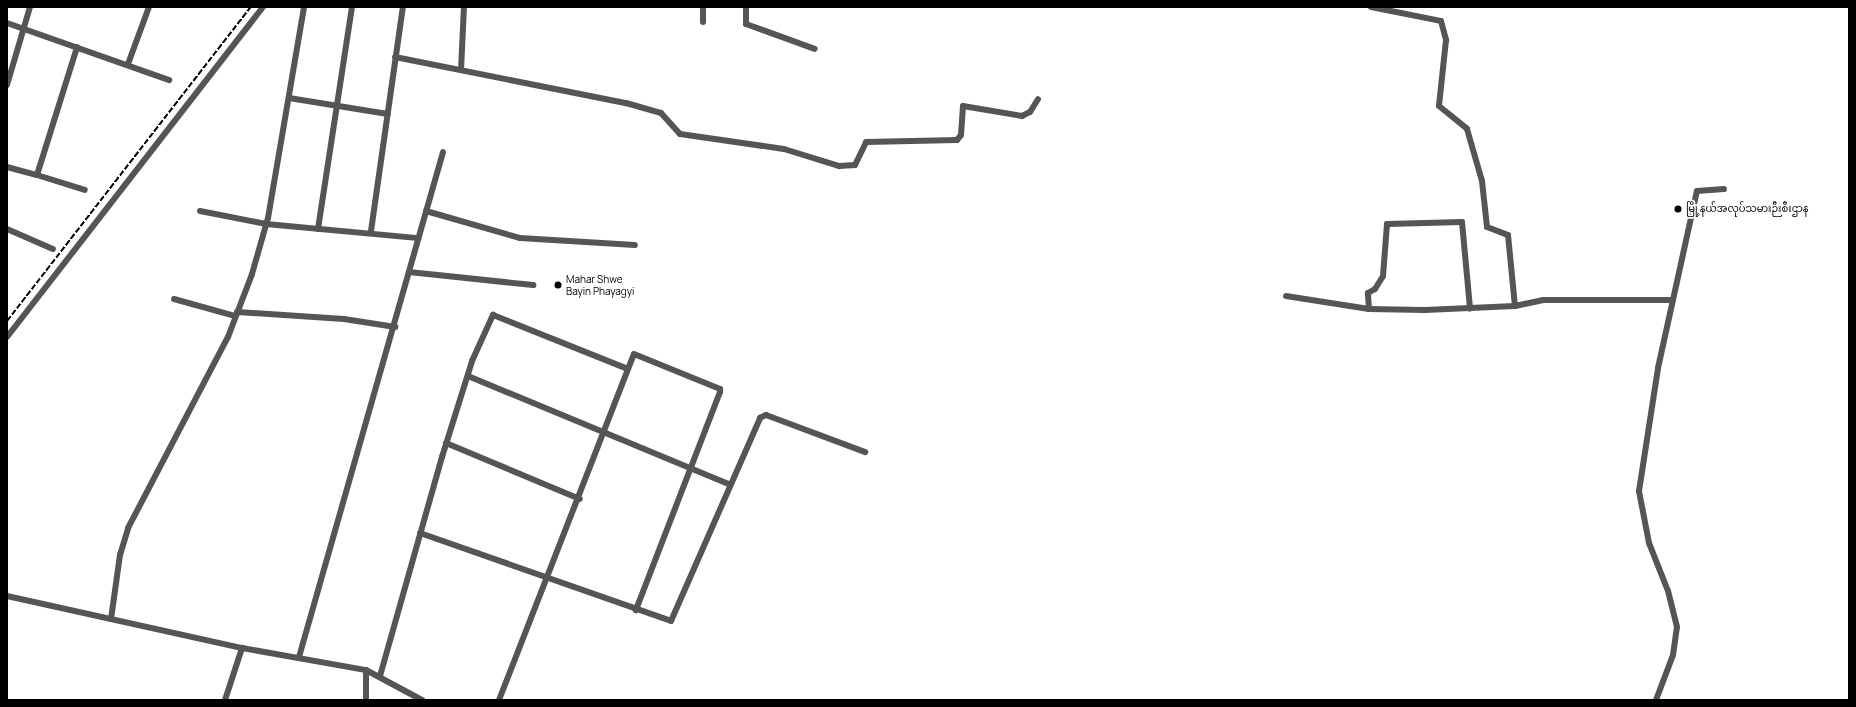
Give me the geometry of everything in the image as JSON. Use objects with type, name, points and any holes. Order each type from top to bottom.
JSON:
[{"type":"street","points":[[7,85],[26,30],[30,7]]},
{"type":"street","points":[[128,64],[149,7]]},
{"type":"street","points":[[7,337],[263,7]]},
{"type":"street","points":[[111,619],[120,554],[128,528],[192,410],[236,314],[252,274],[266,224],[304,7]]},
{"type":"street","points":[[318,229],[339,107],[352,7]]},
{"type":"street","points":[[371,231],[395,57],[400,48],[403,7]]},
{"type":"street","points":[[461,70],[464,7]]},
{"type":"street","points":[[703,7],[703,22]]},
{"type":"street","points":[[746,7],[746,24],[815,49]]},
{"type":"street","points":[[1371,7],[1441,21],[1446,40],[1439,106],[1466,129],[1482,181],[1486,226],[1508,235],[1514,306]]},
{"type":"street","points":[[7,23],[128,64],[169,80]]},
{"type":"street","points":[[37,175],[77,47]]},
{"type":"street","points":[[395,57],[626,103],[661,113],[680,134],[784,149],[839,166],[855,165],[866,142],[956,140],[961,135],[963,106],[1022,116],[1030,112],[1038,99]]},
{"type":"street","points":[[288,98],[388,114]]},
{"type":"street","points":[[299,657],[395,327],[442,152]]},
{"type":"street","points":[[7,167],[85,190]]},
{"type":"street","points":[[1656,700],[1673,655],[1677,627],[1668,591],[1649,543],[1638,491],[1672,300],[1697,191],[1724,188]]},
{"type":"street","points":[[200,211],[266,224],[318,229],[371,231],[418,238]]},
{"type":"street","points":[[426,211],[520,238],[635,245]]},
{"type":"street","points":[[1370,309],[1368,293],[1375,289],[1383,276],[1387,224],[1462,222],[1470,309]]},
{"type":"street","points":[[7,229],[53,250]]},
{"type":"street","points":[[409,272],[533,285]]},
{"type":"street","points":[[1286,296],[1370,309],[1470,309],[1514,306],[1544,300],[1672,300]]},
{"type":"street","points":[[174,299],[236,314],[344,319],[395,327]]},
{"type":"street","points":[[380,676],[446,444],[468,376],[493,316],[628,369]]},
{"type":"street","points":[[499,700],[580,499],[634,354],[720,389],[636,610]]},
{"type":"street","points":[[468,376],[606,431],[729,484]]},
{"type":"street","points":[[420,533],[671,621],[729,484],[760,418],[766,415],[865,452]]},
{"type":"street","points":[[446,444],[580,499]]},
{"type":"street","points":[[7,596],[242,648],[366,670],[380,676],[422,700]]},
{"type":"street","points":[[225,700],[242,648]]},
{"type":"street","points":[[366,670],[366,700]]},
{"type":"railway","points":[[7,321],[251,7]]},
{"type":"place","name":"မြို့နယ်အလုပ်သမားဉီးစီးဌာန","points":[[1678,209]]},
{"type":"place","name":"Mahar Shwe Bayin Phayagyi","points":[[558,285]]}]
